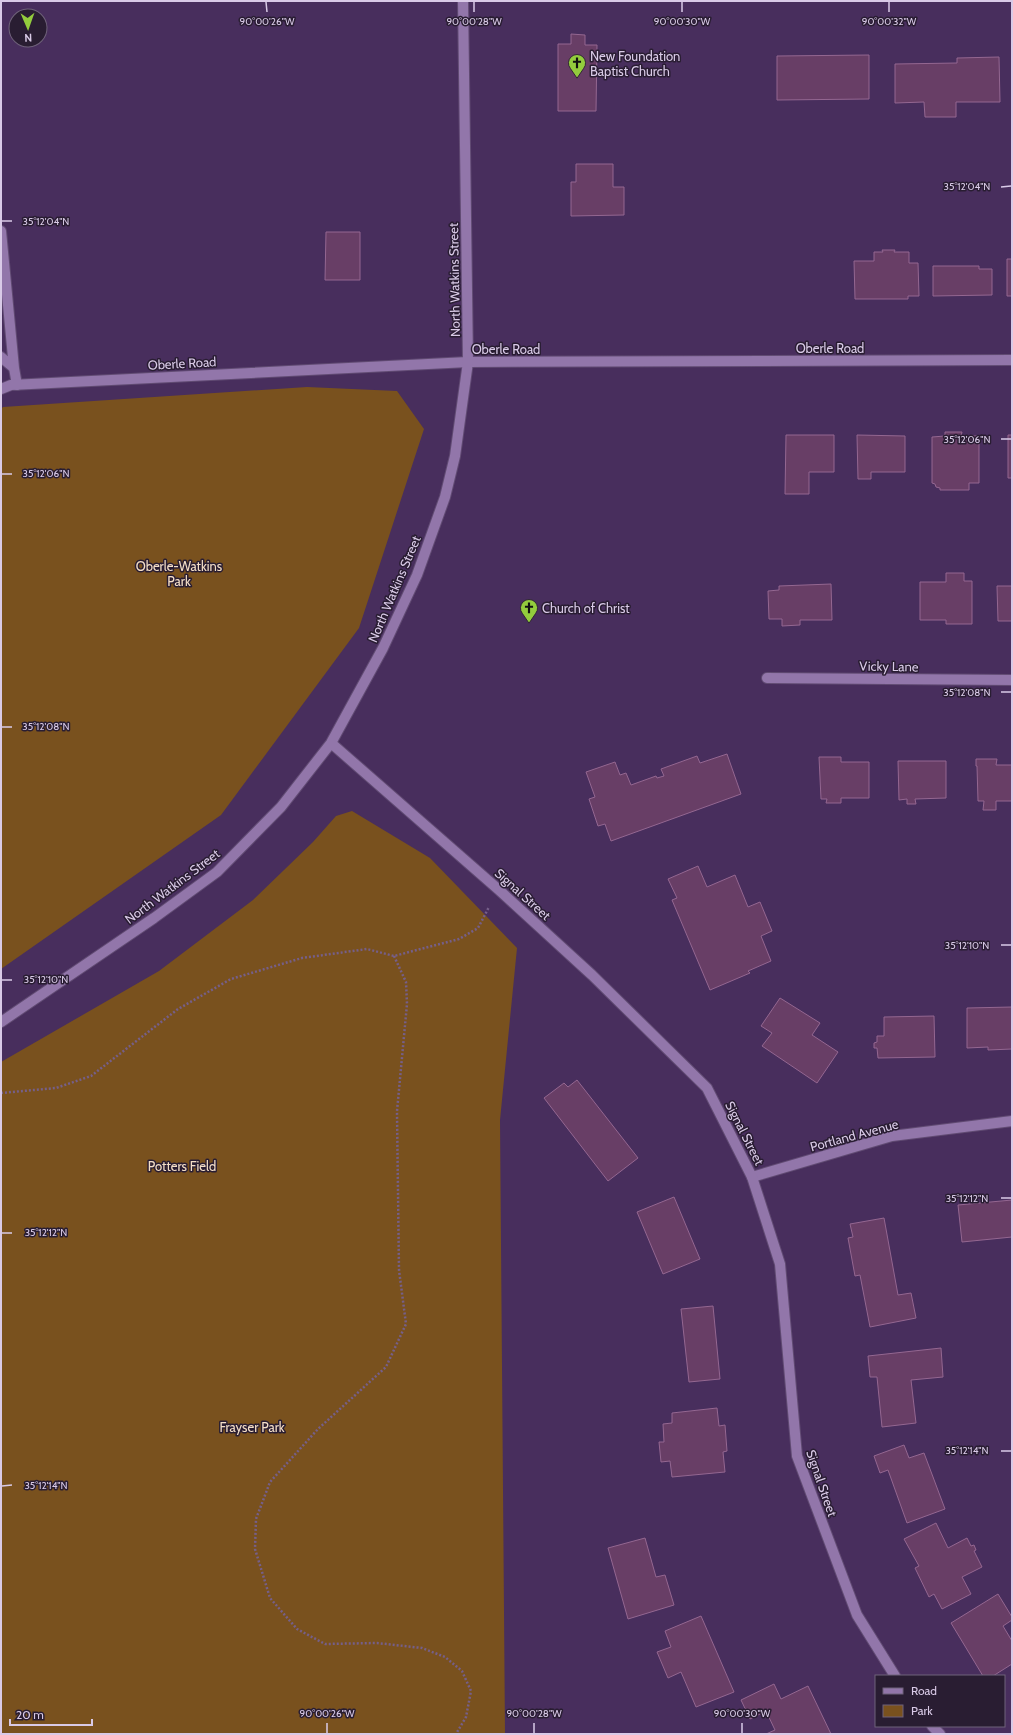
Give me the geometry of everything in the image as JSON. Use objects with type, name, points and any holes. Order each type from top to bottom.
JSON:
[{"type":"street","name":"North Watkins Street","points":[[1,1022],[154,918],[217,872],[281,808],[331,743],[383,648],[417,575],[442,504],[455,456],[468,362],[463,1]]},
{"type":"street","points":[[1,231],[3,266],[17,385]]},
{"type":"street","points":[[1,357],[14,368]]},
{"type":"street","name":"Oberle Road","points":[[1,389],[11,385],[468,362],[1012,360]]},
{"type":"street","name":"Vicky Lane","points":[[767,678],[1012,680]]},
{"type":"street","name":"Signal Street","points":[[331,743],[499,890],[592,975],[707,1088],[752,1176],[780,1264],[797,1456],[856,1615],[894,1675]]},
{"type":"street","name":"Portland Avenue","points":[[752,1176],[892,1136],[1012,1121]]},
{"type":"path","points":[[1,1092],[56,1088],[91,1076],[178,1009],[231,980],[302,958],[367,949],[394,956],[459,939],[478,928],[499,890]]},
{"type":"path","points":[[394,956],[406,982],[407,1004],[397,1111],[399,1270],[406,1324],[386,1367],[318,1429],[270,1482],[256,1519],[255,1549],[270,1598],[297,1629],[325,1644],[377,1644],[422,1648],[445,1657],[462,1671],[471,1691],[466,1717],[456,1734]]},
{"type":"green space","name":"Oberle-Watkins Park","points":[[307,387],[397,391],[424,429],[359,628],[221,815],[1,969],[1,409],[3,407]]},
{"type":"green space","name":"Frayser Park","points":[[352,811],[430,858],[517,948],[500,1120],[505,1734],[1,1734],[1,1062],[159,971],[253,900],[313,842],[336,816]]},
{"type":"building","name":"New Foundation Baptist Church","points":[[571,34],[585,35],[585,45],[597,45],[596,111],[558,111],[558,44],[571,44]]},
{"type":"building","points":[[869,55],[869,99],[777,100],[777,56]]},
{"type":"building","points":[[999,57],[1000,102],[956,102],[956,117],[925,117],[924,102],[895,103],[895,64],[957,63],[957,58]]},
{"type":"building","points":[[576,164],[613,164],[613,187],[624,187],[624,215],[571,216],[571,182],[576,182]]},
{"type":"building","points":[[326,232],[360,232],[360,280],[325,280]]},
{"type":"building","points":[[882,250],[909,252],[909,263],[918,263],[919,296],[908,296],[908,299],[855,299],[854,261],[874,261],[874,252],[883,252]]},
{"type":"building","points":[[1007,259],[1012,259],[1012,296],[1007,296]]},
{"type":"building","points":[[933,266],[979,266],[979,269],[992,269],[992,295],[933,296]]},
{"type":"building","points":[[945,432],[962,432],[961,436],[979,436],[979,483],[969,483],[969,490],[940,490],[940,488],[936,487],[935,484],[932,483],[932,437],[945,436]]},
{"type":"building","points":[[786,435],[834,435],[834,472],[809,472],[809,494],[785,494]]},
{"type":"building","points":[[857,435],[905,436],[905,472],[871,472],[871,479],[858,479]]},
{"type":"building","points":[[1008,435],[1012,435],[1012,478],[1008,478]]},
{"type":"building","points":[[946,573],[964,573],[964,581],[972,581],[972,624],[946,624],[946,620],[920,620],[920,582],[946,582]]},
{"type":"building","points":[[831,584],[832,620],[800,620],[800,625],[782,626],[782,619],[769,619],[768,591],[779,590],[779,586]]},
{"type":"building","points":[[997,586],[1012,586],[1012,621],[998,621]]},
{"type":"building","points":[[727,754],[741,794],[611,841],[605,824],[598,826],[589,799],[595,797],[586,772],[615,762],[620,775],[626,773],[631,785],[656,776],[657,778],[664,776],[661,769],[697,756],[700,763]]},
{"type":"building","points":[[819,757],[841,757],[841,762],[869,762],[869,798],[841,798],[841,803],[826,803],[827,799],[821,799]]},
{"type":"building","points":[[976,759],[997,759],[996,765],[1012,765],[1012,801],[996,801],[996,810],[983,810],[984,801],[978,801]]},
{"type":"building","points":[[898,761],[946,761],[946,798],[915,799],[916,804],[907,804],[907,799],[899,800]]},
{"type":"building","points":[[698,866],[707,887],[735,875],[748,907],[760,902],[772,931],[761,936],[771,961],[748,971],[750,973],[710,990],[672,900],[677,898],[668,879]]},
{"type":"building","points":[[780,998],[820,1023],[812,1035],[838,1052],[817,1083],[762,1046],[772,1033],[761,1026]]},
{"type":"building","points":[[1012,1007],[1012,1049],[988,1050],[988,1047],[967,1048],[967,1008]]},
{"type":"building","points":[[934,1016],[935,1057],[878,1058],[877,1048],[874,1048],[874,1043],[877,1042],[877,1036],[884,1036],[884,1017]]},
{"type":"building","points":[[577,1080],[638,1158],[608,1181],[544,1098],[564,1083],[568,1087]]},
{"type":"building","points":[[674,1197],[700,1259],[663,1274],[637,1212]]},
{"type":"building","points":[[1012,1200],[1012,1237],[962,1242],[958,1205]]},
{"type":"building","points":[[884,1218],[898,1295],[911,1293],[916,1318],[870,1327],[860,1275],[855,1276],[848,1238],[853,1237],[850,1224]]},
{"type":"building","points":[[713,1306],[720,1379],[689,1382],[681,1309]]},
{"type":"building","points":[[941,1348],[943,1377],[911,1380],[916,1423],[882,1427],[877,1377],[870,1377],[868,1356]]},
{"type":"building","points":[[717,1408],[719,1426],[725,1425],[727,1451],[723,1452],[725,1472],[672,1477],[670,1461],[661,1462],[659,1442],[664,1442],[663,1424],[672,1423],[672,1413]]},
{"type":"building","points":[[904,1445],[909,1458],[924,1453],[945,1509],[907,1523],[888,1470],[880,1473],[874,1456]]},
{"type":"building","points":[[936,1523],[948,1548],[967,1538],[971,1546],[974,1545],[976,1550],[974,1551],[982,1567],[962,1577],[971,1594],[942,1609],[934,1594],[929,1597],[915,1568],[919,1566],[904,1539]]},
{"type":"building","points":[[645,1538],[656,1577],[665,1575],[674,1605],[628,1619],[608,1548]]},
{"type":"building","points":[[998,1594],[1012,1617],[1012,1620],[1003,1626],[1012,1641],[1012,1664],[995,1675],[982,1675],[951,1623]]},
{"type":"building","points":[[701,1616],[734,1692],[696,1707],[681,1672],[668,1678],[657,1652],[671,1647],[665,1631]]},
{"type":"building","points":[[774,1684],[781,1699],[808,1686],[831,1734],[766,1734],[775,1730],[766,1711],[750,1719],[741,1700]]},
{"type":"place","name":"New Foundation Baptist Church","points":[[577,78]]},
{"type":"place","name":"Church of Christ","points":[[529,623]]},
{"type":"park label","name":"Potters Field","points":[[182,1166]]}]
